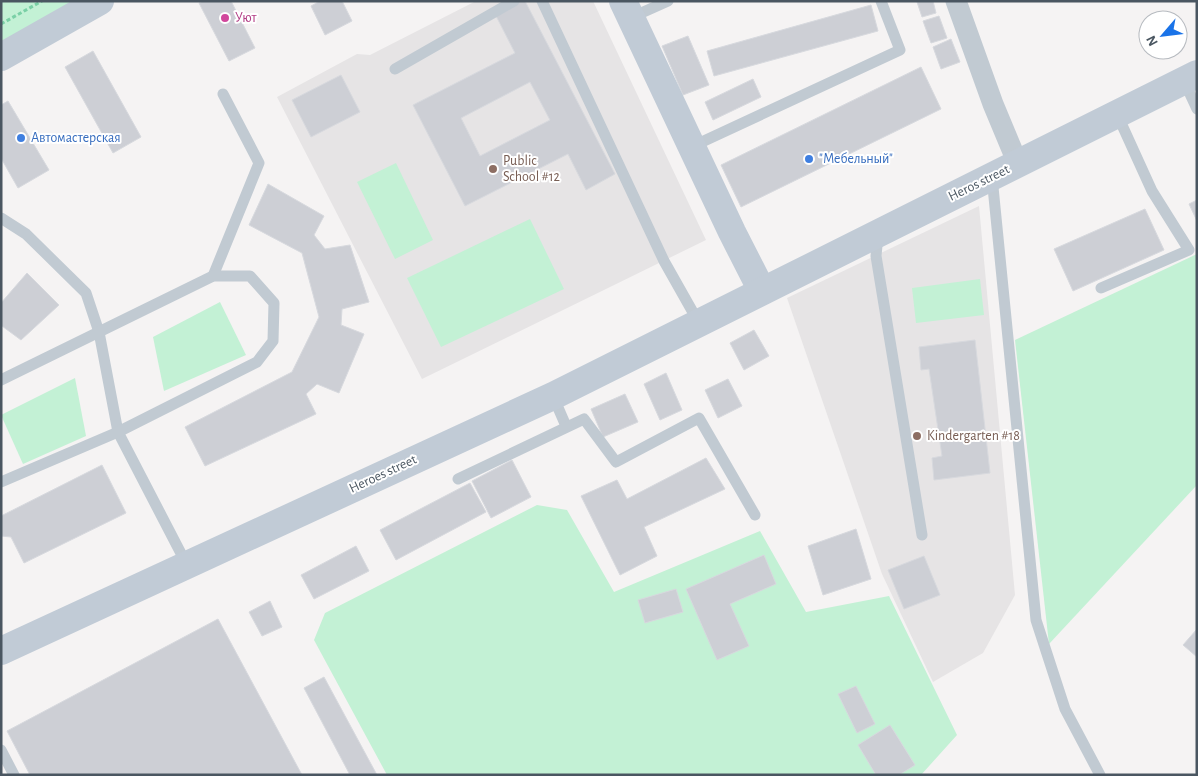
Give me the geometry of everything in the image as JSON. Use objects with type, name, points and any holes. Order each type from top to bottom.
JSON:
[{"type":"street","points":[[1,57],[100,1]]},
{"type":"street","points":[[956,1],[992,104],[1018,164]]},
{"type":"street","points":[[627,9],[762,291]]},
{"type":"street","name":"Heros street","points":[[762,291],[1190,78]]},
{"type":"street","name":"Heroes street","points":[[1,651],[553,396],[762,291]]},
{"type":"lane","points":[[395,69],[514,1]]},
{"type":"lane","points":[[542,1],[664,261],[699,323]]},
{"type":"lane","points":[[627,9],[668,1]]},
{"type":"lane","points":[[692,147],[900,50],[881,1]]},
{"type":"lane","points":[[1190,78],[1197,109]]},
{"type":"lane","points":[[213,276],[259,163],[223,94]]},
{"type":"lane","points":[[1101,288],[1189,250],[1152,191],[1117,114]]},
{"type":"lane","points":[[992,177],[1036,620],[1065,709],[1100,775]]},
{"type":"lane","points":[[1,218],[26,234],[86,293],[99,332],[118,432],[187,565]]},
{"type":"lane","points":[[878,233],[876,256],[922,535]]},
{"type":"lane","points":[[1,380],[213,276],[250,276],[274,303],[273,341],[256,362],[118,432],[1,482]]},
{"type":"lane","points":[[553,396],[566,426]]},
{"type":"lane","points":[[458,480],[566,426],[584,419],[616,462],[699,418],[755,515]]},
{"type":"lane","points":[[1,750],[14,775]]},
{"type":"path","points":[[1,24],[42,1]]},
{"type":"shaded area","name":"Public School #12","points":[[476,1],[593,1],[706,240],[422,379],[277,97],[357,54],[370,55]]},
{"type":"shaded area","name":"Kindergarten #18","points":[[979,206],[1015,595],[983,653],[933,682],[882,574],[787,298]]},
{"type":"green space","points":[[1,1],[85,1],[1,48]]},
{"type":"green space","points":[[396,163],[433,240],[395,259],[357,182]]},
{"type":"green space","points":[[530,219],[564,289],[441,347],[407,278]]},
{"type":"green space","points":[[1197,254],[1197,485],[1049,644],[1015,340]]},
{"type":"green space","points":[[980,279],[984,315],[916,323],[912,288]]},
{"type":"green space","points":[[220,302],[246,355],[164,391],[153,337]]},
{"type":"green space","points":[[75,378],[86,436],[23,464],[1,415]]},
{"type":"green space","points":[[537,505],[567,510],[614,592],[760,531],[806,612],[889,596],[957,735],[921,775],[387,775],[314,640],[325,613]]},
{"type":"building","points":[[203,1],[231,1],[255,48],[229,61],[199,3]]},
{"type":"building","points":[[320,1],[342,1],[352,21],[325,35],[311,6]]},
{"type":"building","points":[[519,1],[525,1],[615,174],[586,190],[568,154],[465,206],[413,105],[515,53],[495,14]],"holes":[[[530,82],[550,120],[480,156],[461,118]]]},
{"type":"building","points":[[933,1],[936,13],[922,17],[917,2]]},
{"type":"building","points":[[871,5],[878,31],[714,76],[707,51]]},
{"type":"building","points":[[939,16],[947,38],[931,43],[923,21]]},
{"type":"building","points":[[688,36],[709,85],[683,95],[662,46]]},
{"type":"building","points":[[951,39],[960,62],[941,69],[933,47]]},
{"type":"building","points":[[93,51],[141,137],[113,153],[65,67]]},
{"type":"building","points":[[921,67],[941,109],[741,207],[721,165]]},
{"type":"building","points":[[341,75],[360,112],[311,137],[292,100]]},
{"type":"building","points":[[753,79],[761,97],[713,120],[705,102]]},
{"type":"building","points":[[8,101],[49,170],[18,188],[1,158],[1,105]]},
{"type":"building","points":[[268,184],[324,216],[314,235],[325,249],[350,245],[369,302],[342,309],[341,325],[364,334],[339,393],[317,384],[306,394],[316,414],[205,466],[185,427],[292,372],[319,317],[302,253],[249,225]]},
{"type":"building","points":[[1197,200],[1197,221],[1189,204]]},
{"type":"building","points":[[1145,209],[1164,250],[1073,291],[1054,249]]},
{"type":"building","points":[[27,273],[59,305],[21,340],[1,327],[1,303]]},
{"type":"building","points":[[754,330],[769,356],[744,370],[730,343]]},
{"type":"building","points":[[975,340],[990,473],[934,480],[932,458],[942,456],[929,369],[921,370],[919,347]]},
{"type":"building","points":[[666,373],[682,410],[660,420],[644,384]]},
{"type":"building","points":[[728,379],[742,406],[718,418],[705,390]]},
{"type":"building","points":[[625,394],[638,422],[603,437],[591,409]]},
{"type":"building","points":[[706,458],[725,489],[644,527],[657,556],[620,575],[581,496],[617,480],[627,499]]},
{"type":"building","points":[[512,460],[531,497],[491,518],[472,481]]},
{"type":"building","points":[[102,465],[126,513],[24,563],[11,537],[1,536],[1,516]]},
{"type":"building","points":[[470,483],[486,512],[396,560],[380,530]]},
{"type":"building","points":[[856,529],[871,579],[823,595],[808,546]]},
{"type":"building","points":[[356,546],[369,571],[314,599],[301,575]]},
{"type":"building","points":[[764,555],[776,584],[730,604],[749,646],[717,660],[686,589]]},
{"type":"building","points":[[924,556],[940,595],[904,609],[888,570]]},
{"type":"building","points":[[676,589],[683,612],[645,623],[638,600]]},
{"type":"building","points":[[270,601],[282,627],[262,636],[249,612]]},
{"type":"building","points":[[218,619],[302,775],[30,775],[7,731]]},
{"type":"building","points":[[1197,629],[1197,657],[1183,645]]},
{"type":"building","points":[[324,677],[377,775],[350,775],[304,688]]},
{"type":"building","points":[[856,686],[875,724],[857,733],[838,694]]},
{"type":"building","points":[[890,725],[915,765],[899,775],[876,775],[858,745]]},
{"type":"place","name":"Уют","points":[[225,18]]},
{"type":"place","name":"Автомастерская","points":[[21,138]]},
{"type":"place","name":"\"Мебельный\"","points":[[809,159]]},
{"type":"place","name":"Public School #12","points":[[493,169]]},
{"type":"place","name":"Kindergarten #18","points":[[917,436]]}]
